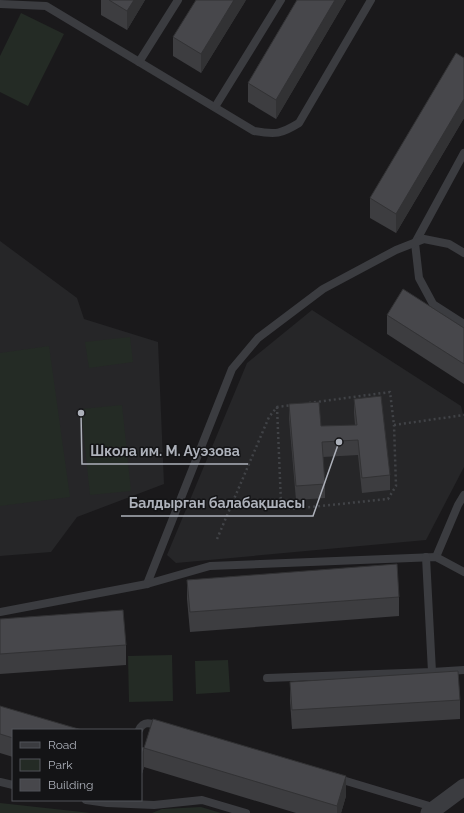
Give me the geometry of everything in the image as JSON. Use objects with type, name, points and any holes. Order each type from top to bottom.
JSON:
[{"type":"street","points":[[432,811],[464,787]]},
{"type":"lane","points":[[140,62],[178,0]]},
{"type":"lane","points":[[215,108],[281,0]]},
{"type":"lane","points":[[0,4],[46,6],[254,131],[266,134],[277,134],[299,123],[371,0]]},
{"type":"lane","points":[[464,153],[415,243],[418,278],[433,304],[464,324]]},
{"type":"lane","points":[[147,584],[232,369],[258,338],[323,289],[396,250],[424,239],[449,244],[464,253]]},
{"type":"lane","points":[[436,557],[458,505],[464,495]]},
{"type":"lane","points":[[426,557],[432,672]]},
{"type":"lane","points":[[0,612],[147,584],[210,566],[436,557],[464,572]]},
{"type":"lane","points":[[267,678],[464,670]]},
{"type":"lane","points":[[140,729],[145,723],[171,729]]},
{"type":"lane","points":[[330,776],[432,811]]},
{"type":"lane","points":[[0,782],[12,785]]},
{"type":"lane","points":[[93,801],[154,805],[202,800],[246,813]]},
{"type":"path","points":[[277,407],[281,503],[291,509],[388,499],[396,486],[394,425],[390,392],[307,403]]},
{"type":"path","points":[[217,539],[269,416],[277,407],[299,404]]},
{"type":"path","points":[[394,425],[464,415]]},
{"type":"shaded area","points":[[0,241],[77,298],[84,319],[158,342],[164,484],[77,517],[51,552],[0,556]]},
{"type":"shaded area","points":[[312,310],[461,406],[464,418],[464,467],[426,540],[176,563],[167,555],[247,363]]},
{"type":"green space","points":[[21,13],[64,34],[28,106],[0,92],[0,56]]},
{"type":"green space","points":[[130,337],[133,362],[89,368],[85,342]]},
{"type":"green space","points":[[49,346],[70,497],[0,506],[0,353]]},
{"type":"green space","points":[[122,405],[131,491],[90,495],[81,409]]},
{"type":"green space","points":[[172,655],[173,701],[129,702],[128,656]]},
{"type":"green space","points":[[228,660],[230,692],[196,694],[195,661]]},
{"type":"green space","points":[[0,803],[82,812],[90,813],[0,813]]},
{"type":"green space","points":[[201,807],[221,813],[152,813],[162,809]]},
{"type":"building","points":[[109,0],[134,0],[127,11]]},
{"type":"building","points":[[196,0],[234,0],[201,54],[173,37]]},
{"type":"building","points":[[297,0],[335,0],[276,100],[248,83]]},
{"type":"building","points":[[456,53],[464,58],[464,99],[396,214],[370,198]]},
{"type":"building","points":[[403,289],[464,328],[464,364],[387,315]]},
{"type":"building","points":[[381,396],[390,475],[362,478],[358,440],[322,442],[325,484],[296,486],[289,404],[319,402],[321,426],[357,425],[354,399]]},
{"type":"building","points":[[397,564],[399,597],[190,612],[187,580]]},
{"type":"building","points":[[123,610],[126,645],[0,654],[0,619]]},
{"type":"building","points":[[458,671],[460,700],[292,710],[290,682]]},
{"type":"building","points":[[0,706],[79,729],[12,729],[12,738],[0,734]]},
{"type":"building","points":[[153,719],[346,776],[337,806],[144,748]]},
{"type":"place","name":"Школа им. М. Ауэзова","points":[[81,413]]},
{"type":"place","name":"Балдырган балабақшасы","points":[[339,442]]}]
